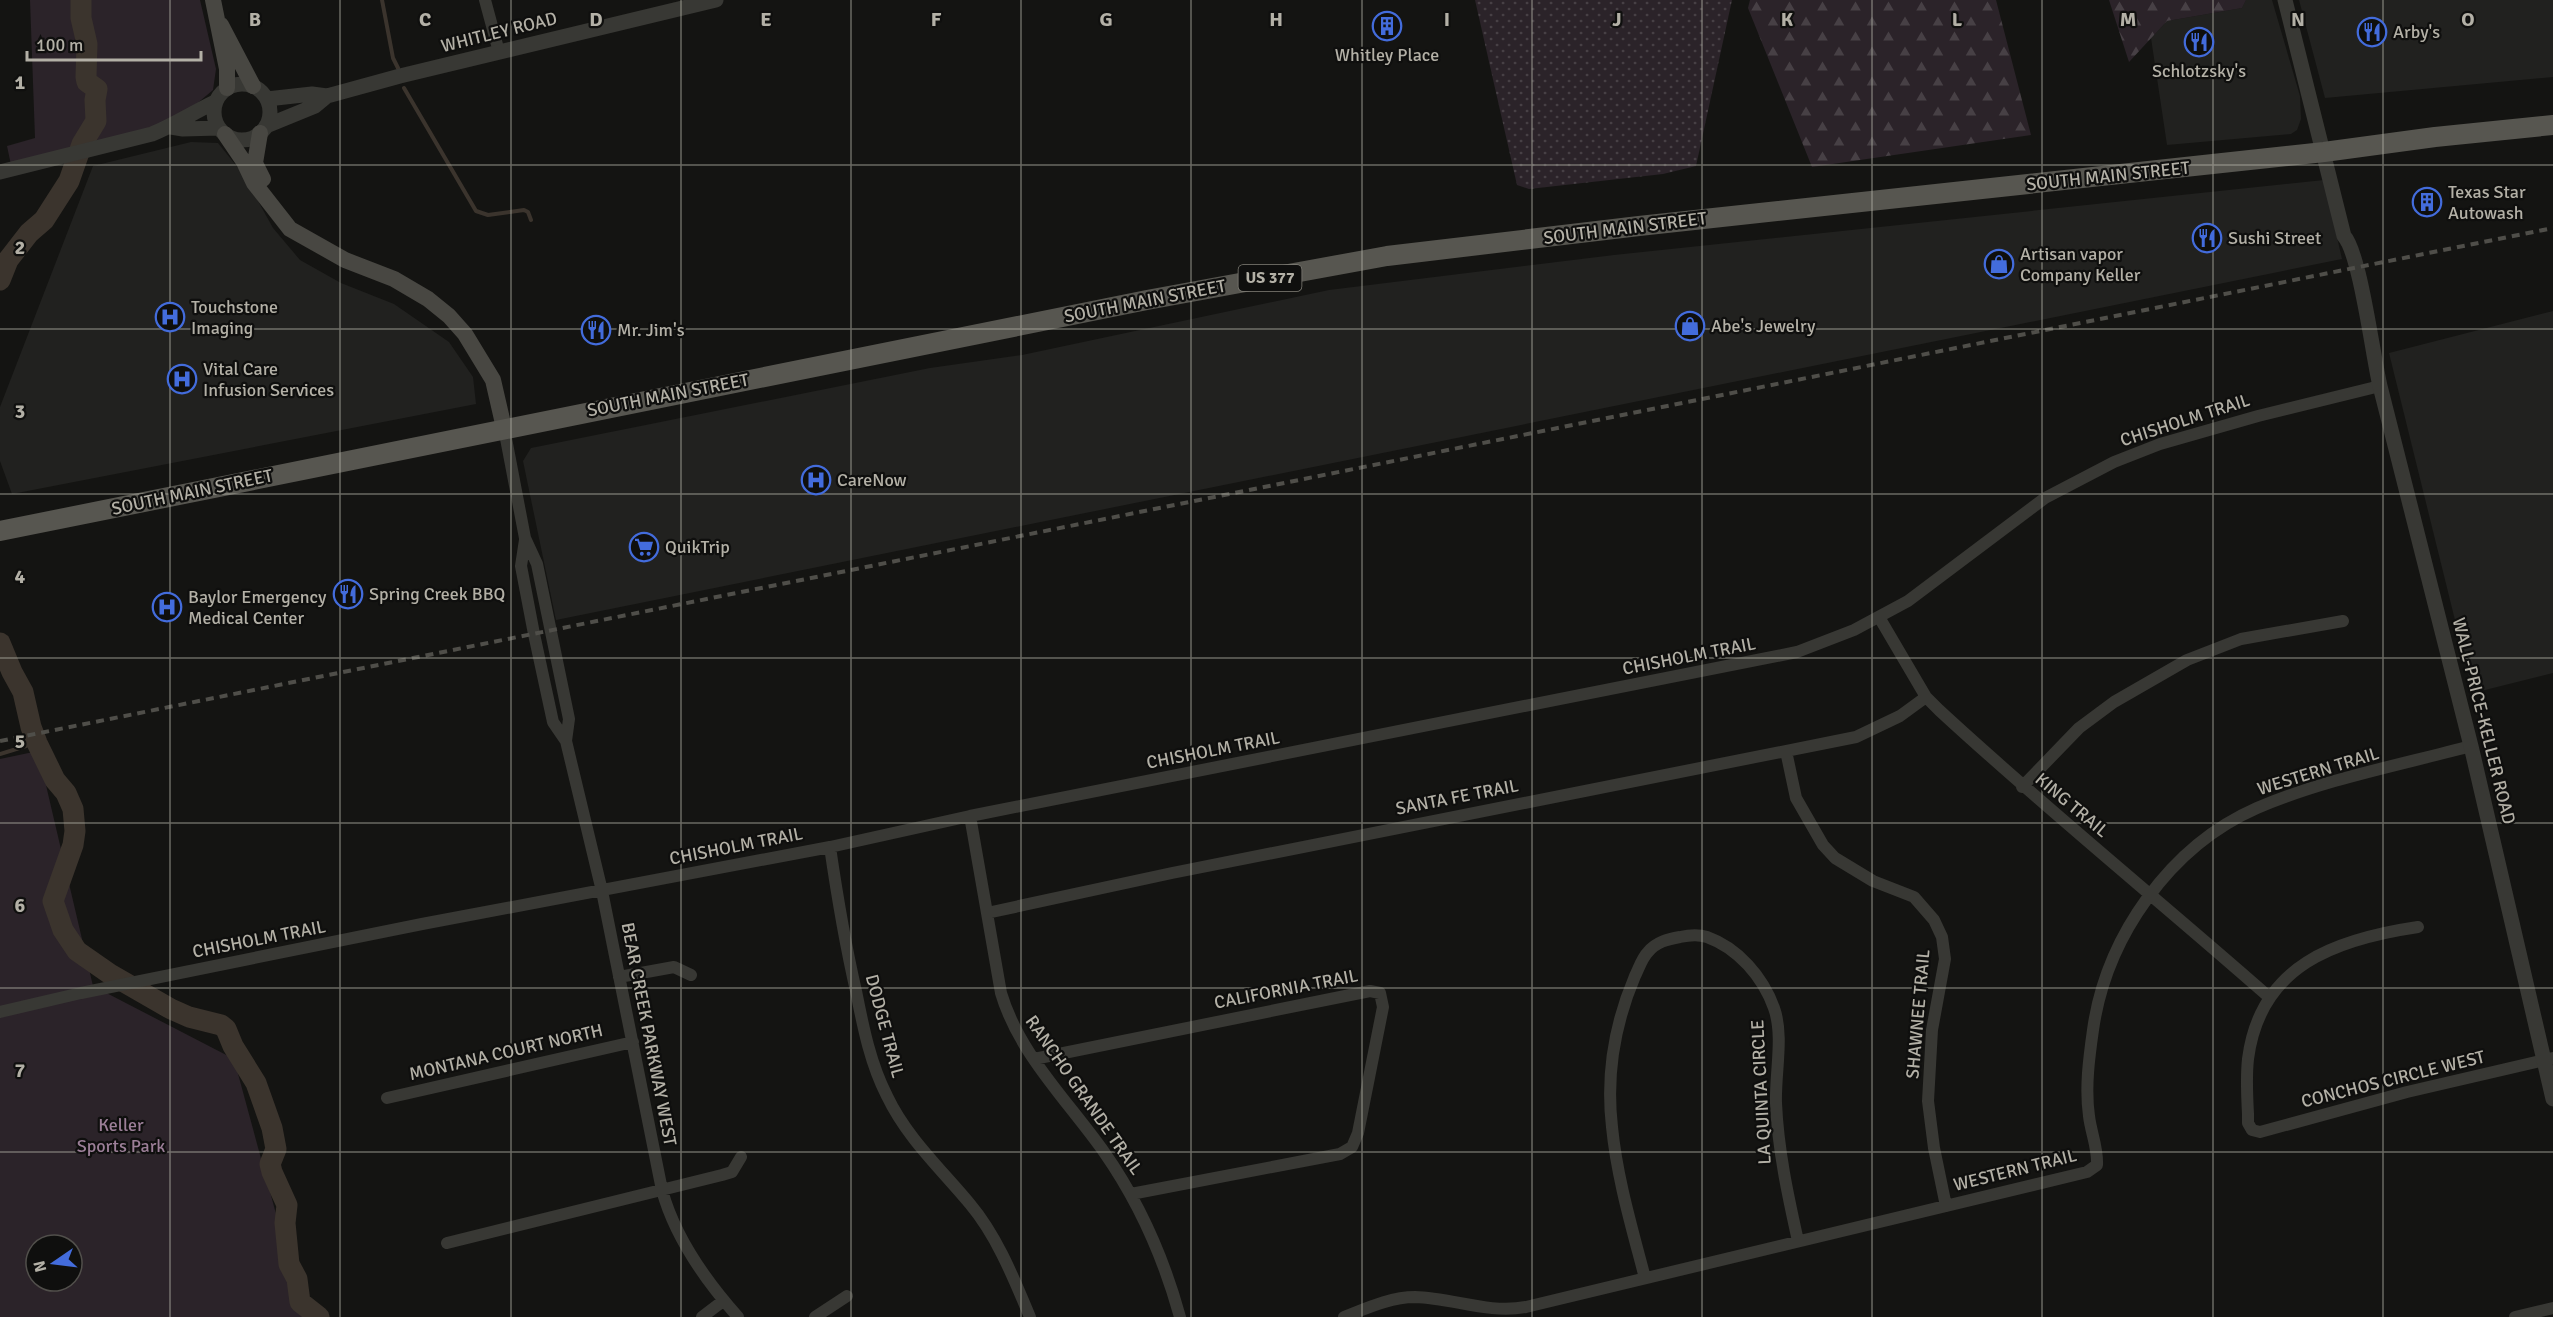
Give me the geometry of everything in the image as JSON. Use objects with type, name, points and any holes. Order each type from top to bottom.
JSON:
[{"type":"main road","points":[[213,0],[227,69],[227,88]]},
{"type":"main road","points":[[219,22],[253,86]]},
{"type":"main road","name":"SOUTH MAIN STREET","points":[[1,530],[1148,300],[1387,256],[2553,125]]},
{"type":"main road","points":[[263,130],[255,163],[268,189],[297,222],[304,236]]},
{"type":"main road","points":[[222,131],[254,183],[290,229],[345,260],[394,279],[428,299],[449,315],[465,334],[493,380],[504,428]]},
{"type":"street","points":[[486,0],[499,52]]},
{"type":"street","name":"WHITLEY ROAD","points":[[267,99],[312,94],[327,96],[716,0]]},
{"type":"street","name":"WALL-PRICE-KELLER ROAD","points":[[2285,0],[2344,236],[2342,242],[2365,340],[2372,354],[2548,1059],[2553,1099]]},
{"type":"street","points":[[0,172],[105,147],[171,127],[181,118],[215,102],[227,88],[244,84],[253,86],[267,99],[270,108],[263,130],[242,140],[222,131],[171,127]]},
{"type":"street","name":"WHITLEY ROAD","points":[[263,130],[315,106],[327,96]]},
{"type":"street","points":[[215,102],[214,111],[222,131]]},
{"type":"street","name":"CHISHOLM TRAIL","points":[[0,1012],[142,981],[830,847],[970,816],[1797,652],[1854,630],[1908,601],[2045,498],[2114,462],[2160,444],[2263,414],[2380,386]]},
{"type":"street","name":"BEAR CREEK PARKWAY WEST","points":[[504,428],[525,538],[537,564],[569,719],[566,741],[602,891],[662,1190],[675,1224],[697,1265],[738,1317]]},
{"type":"street","name":"KING TRAIL","points":[[1879,616],[1926,697],[2022,787],[2150,893],[2270,997]]},
{"type":"street","points":[[2022,787],[2079,729],[2114,702],[2178,665],[2241,639],[2343,621]]},
{"type":"street","name":"SANTA FE TRAIL","points":[[987,913],[1195,868],[1856,737],[1900,716],[1926,697]]},
{"type":"street","name":"WESTERN TRAIL","points":[[1344,1317],[1375,1305],[1416,1297],[1490,1308],[1516,1309],[2087,1172],[2097,1165],[2098,1153],[2088,1105],[2088,1071],[2093,1028],[2107,974],[2126,928],[2150,893],[2209,838],[2255,809],[2293,794],[2471,746]]},
{"type":"street","name":"SHAWNEE TRAIL","points":[[1786,751],[1796,798],[1823,845],[1835,858],[1872,881],[1914,897],[1934,920],[1942,938],[1945,959],[1932,1030],[1928,1101],[1934,1148],[1946,1206]]},
{"type":"street","name":"RANCHO GRANDE TRAIL","points":[[970,816],[1001,993],[1007,1015],[1034,1059],[1104,1152],[1131,1194],[1172,1286],[1180,1317]]},
{"type":"street","name":"DODGE TRAIL","points":[[830,847],[841,921],[862,1022],[875,1068],[905,1128],[938,1169],[972,1205],[998,1246],[1030,1317]]},
{"type":"street","points":[[2270,997],[2287,976],[2316,955],[2352,942],[2418,927]]},
{"type":"street","name":"LA QUINTA CIRCLE","points":[[1645,1278],[1622,1186],[1612,1128],[1610,1087],[1615,1040],[1632,985],[1647,952],[1659,943],[1672,938],[1690,935],[1706,936],[1726,946],[1744,961],[1760,981],[1774,1008],[1778,1033],[1776,1103],[1783,1174],[1798,1242]]},
{"type":"street","points":[[620,977],[674,967],[691,975]]},
{"type":"street","name":"CALIFORNIA TRAIL","points":[[1034,1059],[1280,1008],[1370,991],[1380,993],[1383,1007],[1358,1134],[1352,1148],[1340,1154],[1131,1194]]},
{"type":"street","name":"CONCHOS CIRCLE WEST","points":[[2270,997],[2255,1030],[2248,1058],[2248,1123],[2252,1130],[2260,1132],[2407,1092],[2548,1059]]},
{"type":"street","name":"MONTANA COURT NORTH","points":[[387,1098],[633,1042]]},
{"type":"street","points":[[447,1243],[732,1172],[741,1157]]},
{"type":"street","points":[[816,1317],[847,1296]]},
{"type":"street","points":[[702,1317],[723,1300]]},
{"type":"street","points":[[2515,1317],[2553,1308]]},
{"type":"shaded area","points":[[2246,0],[2272,0],[2300,96],[2301,119],[2297,130],[2291,134],[2167,145],[2151,38],[2167,21],[2242,8]]},
{"type":"shaded area","points":[[2299,0],[2553,0],[2553,77],[2325,98]]},
{"type":"shaded area","points":[[191,142],[218,143],[243,174],[273,228],[300,260],[341,283],[394,304],[449,342],[473,377],[476,404],[12,494],[0,461],[0,407],[93,166]]},
{"type":"shaded area","points":[[2324,180],[2342,259],[556,620],[523,461],[531,448],[930,368],[1022,355],[1329,290],[1614,255]]},
{"type":"shaded area","points":[[2553,311],[2553,673],[2473,693],[2389,353]]},
{"type":"green space","points":[[30,0],[200,0],[216,69],[213,90],[194,106],[145,132],[11,165],[7,146],[35,138]]},
{"type":"green space","points":[[1475,0],[1732,0],[1696,166],[1663,174],[1529,189],[1517,185]]},
{"type":"green space","points":[[1750,0],[1996,0],[2031,135],[1812,167],[1748,8]]},
{"type":"green space","points":[[2109,0],[2246,0],[2242,8],[2167,21],[2129,62]]},
{"type":"green space","name":"Keller Sports Park","points":[[38,751],[93,986],[234,1059],[304,1317],[0,1317],[0,759]]},
{"type":"waterway","points":[[0,280],[8,260],[29,233],[44,220],[69,181],[82,144],[96,121],[97,89],[87,82],[86,77],[87,44],[81,18],[81,0]]},
{"type":"waterway","points":[[382,0],[393,58],[398,68]]},
{"type":"waterway","points":[[404,88],[476,211],[488,215],[524,210],[528,212],[531,220]]},
{"type":"waterway","points":[[0,643],[23,692],[37,743],[55,780],[66,793],[73,809],[75,831],[73,845],[53,901],[63,930],[77,951],[110,974],[171,1009],[189,1017],[221,1025],[226,1029],[233,1046],[256,1083],[272,1128],[276,1149],[270,1164],[287,1205],[285,1223],[289,1264],[297,1279],[300,1302],[319,1317]]},
{"type":"waterway","points":[[0,754],[26,746],[35,739]]},
{"type":"railway","points":[[0,741],[2553,228]]},
{"type":"place","name":"Whitley Place","points":[[1387,26]]},
{"type":"place","name":"Arby's","points":[[2372,32]]},
{"type":"place","name":"Schlotzsky's","points":[[2199,42]]},
{"type":"place","name":"Texas Star Autowash","points":[[2427,202]]},
{"type":"place","name":"Sushi Street","points":[[2207,238]]},
{"type":"place","name":"Artisan vapor Company Keller","points":[[1999,264]]},
{"type":"place","name":"Touchstone Imaging","points":[[170,317]]},
{"type":"place","name":"Abe's Jewelry","points":[[1690,326]]},
{"type":"place","name":"Mr. Jim's","points":[[596,330]]},
{"type":"place","name":"Vital Care Infusion Services","points":[[182,379]]},
{"type":"place","name":"CareNow","points":[[816,480]]},
{"type":"place","name":"QuikTrip","points":[[644,547]]},
{"type":"place","name":"Spring Creek BBQ","points":[[348,594]]},
{"type":"place","name":"Baylor Emergency Medical Center","points":[[167,607]]}]
